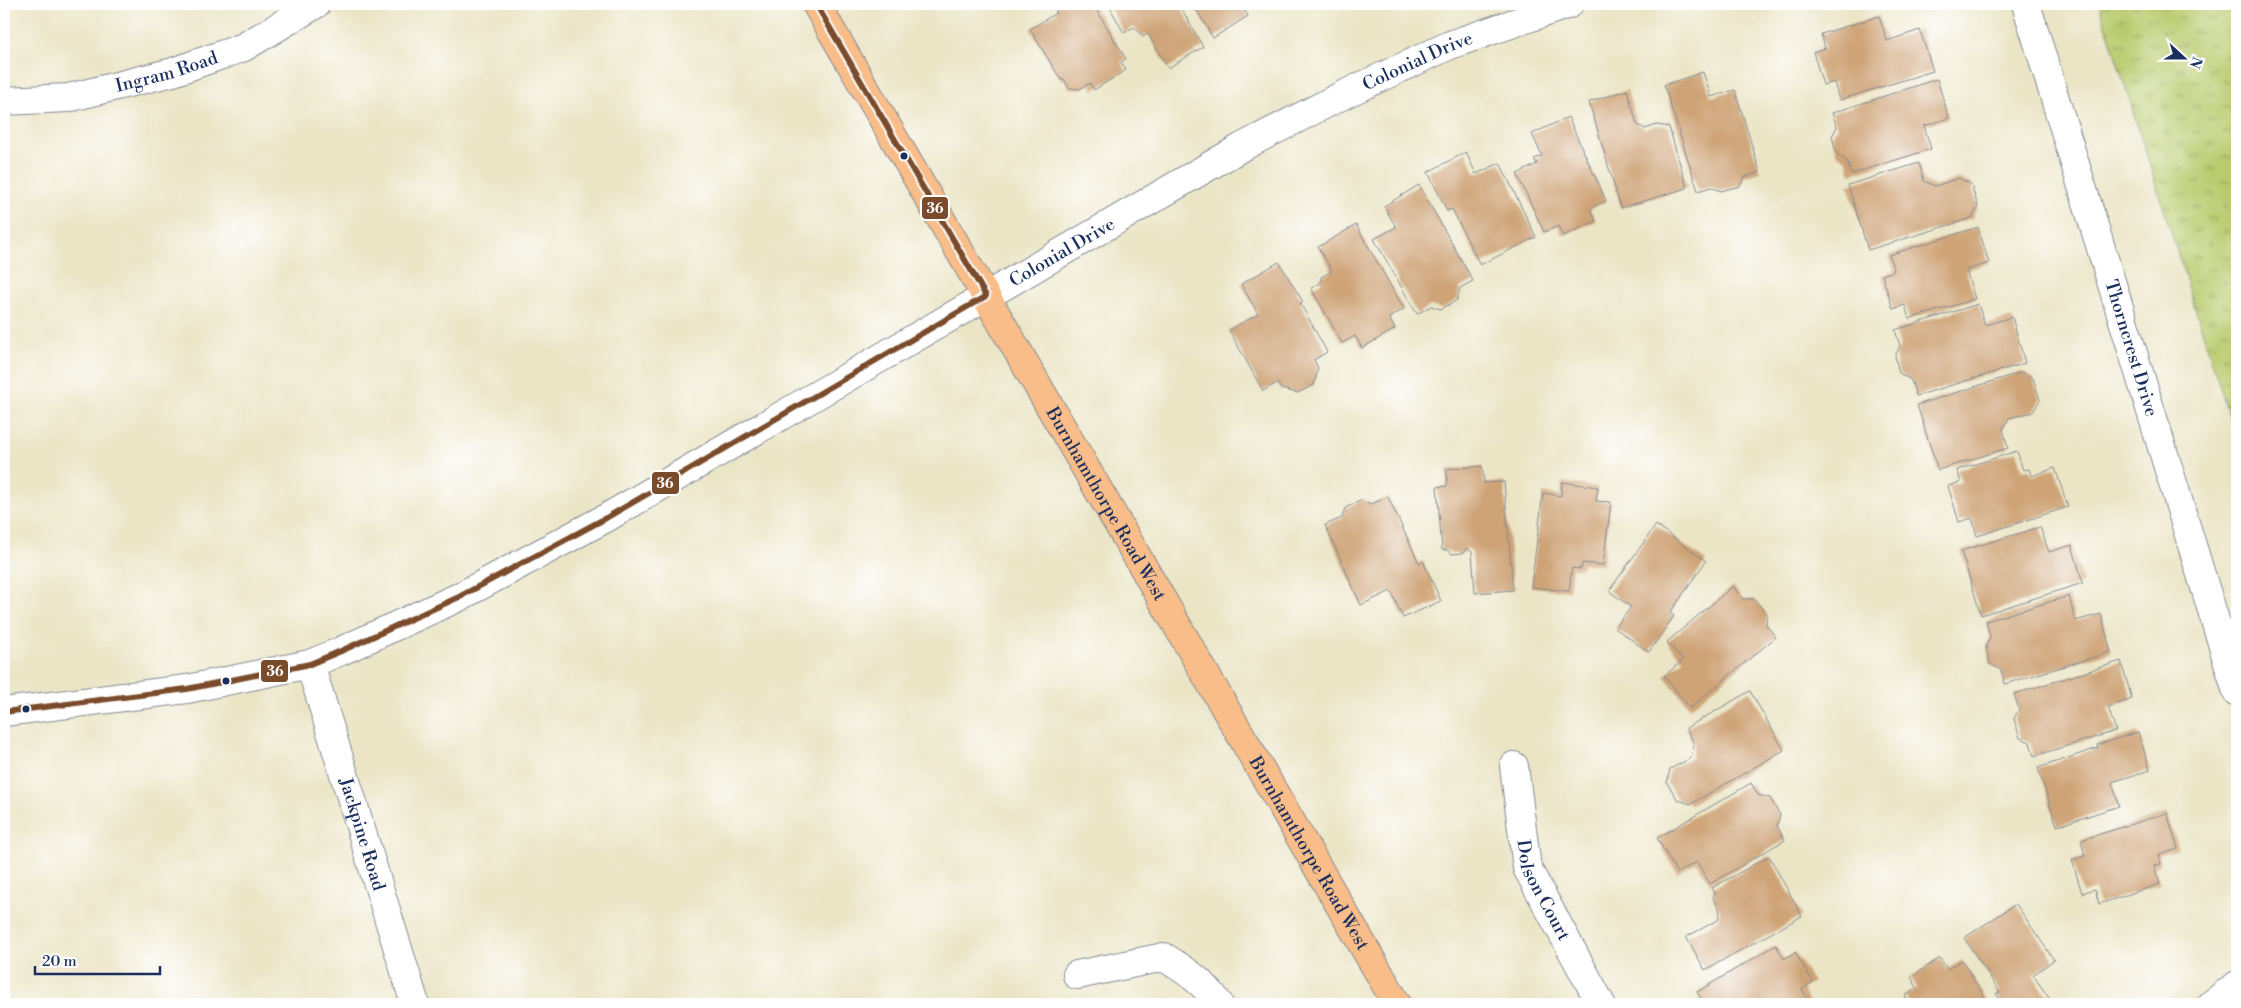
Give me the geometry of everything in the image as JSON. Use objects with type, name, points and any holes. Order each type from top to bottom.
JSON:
[{"type":"main road","name":"Burnhamthorpe Road West","points":[[816,4],[1396,1004]]},
{"type":"street","name":"Ingram Road","points":[[4,101],[68,98],[173,72],[244,47],[316,4]]},
{"type":"street","name":"Colonial Drive","points":[[4,712],[187,689],[310,664],[459,597],[606,518],[1242,147],[1345,94],[1450,45],[1569,4]]},
{"type":"street","name":"Thorncrest Drive","points":[[2026,4],[2237,692]]},
{"type":"street","name":"Jackpine Road","points":[[310,664],[415,1004]]},
{"type":"street","name":"Dolson Court","points":[[1514,766],[1527,868],[1601,1004]]},
{"type":"street","points":[[1078,975],[1164,957],[1192,974],[1214,996],[1219,1004]]},
{"type":"street","points":[[2212,1004],[2237,985]]},
{"type":"green space","points":[[2099,4],[2237,4],[2237,441]]},
{"type":"building","points":[[1063,4],[1093,4],[1126,59],[1121,62],[1126,70],[1094,90],[1090,83],[1080,89],[1069,88],[1064,79],[1061,80],[1030,29],[1056,13],[1057,7]]},
{"type":"building","points":[[1108,4],[1179,4],[1203,47],[1168,68],[1148,34],[1143,37],[1134,27],[1124,33]]},
{"type":"building","points":[[1193,4],[1241,4],[1248,16],[1213,38]]},
{"type":"building","points":[[1879,16],[1887,41],[1920,30],[1933,71],[1839,100],[1834,82],[1823,85],[1813,52],[1825,48],[1821,34]]},
{"type":"building","points":[[1703,72],[1711,97],[1735,90],[1760,172],[1745,177],[1740,186],[1721,191],[1711,187],[1698,191],[1664,85]]},
{"type":"building","points":[[1937,79],[1949,118],[1924,126],[1931,149],[1851,174],[1847,161],[1836,153],[1832,136],[1837,127],[1832,113]]},
{"type":"building","points":[[1627,90],[1637,124],[1645,129],[1657,125],[1669,127],[1687,188],[1621,208],[1589,102]]},
{"type":"building","points":[[1568,117],[1606,201],[1590,209],[1596,221],[1563,236],[1558,226],[1544,232],[1517,174],[1537,164],[1534,159],[1542,156],[1532,134]]},
{"type":"building","points":[[1466,152],[1476,174],[1500,163],[1536,237],[1480,265],[1452,209],[1447,211],[1428,172]]},
{"type":"building","points":[[1919,163],[1924,181],[1935,186],[1959,178],[1971,184],[1978,207],[1972,218],[1868,250],[1848,185]]},
{"type":"building","points":[[1419,185],[1473,281],[1460,288],[1457,300],[1441,309],[1431,306],[1417,314],[1374,239],[1396,227],[1384,206]]},
{"type":"building","points":[[1356,225],[1404,309],[1389,318],[1395,329],[1362,348],[1355,336],[1342,343],[1311,288],[1321,283],[1321,277],[1332,271],[1318,247]]},
{"type":"building","points":[[1978,227],[1989,263],[1966,270],[1975,299],[1909,319],[1905,305],[1893,309],[1882,275],[1894,271],[1889,255]]},
{"type":"building","points":[[1279,262],[1303,302],[1300,303],[1327,352],[1314,360],[1318,368],[1314,385],[1297,393],[1281,389],[1277,383],[1263,391],[1229,330],[1258,314],[1241,284]]},
{"type":"building","points":[[1978,304],[1985,325],[2012,317],[2025,363],[1916,396],[1911,380],[1899,373],[1895,356],[1900,346],[1895,330]]},
{"type":"building","points":[[2022,372],[2033,378],[2040,400],[2033,412],[2009,418],[2003,429],[2008,448],[1938,470],[1917,405]]},
{"type":"building","points":[[2017,451],[2023,470],[2029,469],[2032,476],[2055,468],[2068,507],[1977,536],[1972,518],[1959,522],[1948,486],[1961,482],[1957,470]]},
{"type":"building","points":[[1482,466],[1484,483],[1504,482],[1513,590],[1475,593],[1472,552],[1467,548],[1463,553],[1452,554],[1447,550],[1442,550],[1437,487],[1447,486],[1447,469]]},
{"type":"building","points":[[1562,482],[1598,487],[1596,501],[1611,502],[1603,565],[1582,563],[1581,569],[1572,568],[1569,591],[1531,587],[1543,493],[1561,496]]},
{"type":"building","points":[[1388,497],[1419,563],[1423,561],[1441,601],[1403,618],[1391,591],[1361,605],[1325,525],[1342,518],[1345,508],[1362,500],[1371,504]]},
{"type":"building","points":[[1656,525],[1706,561],[1670,613],[1674,616],[1649,652],[1615,628],[1631,607],[1609,591]]},
{"type":"building","points":[[2040,527],[2049,552],[2072,545],[2083,583],[1981,615],[1961,551]]},
{"type":"building","points":[[1733,586],[1743,599],[1754,599],[1767,614],[1766,625],[1776,637],[1690,708],[1664,676],[1683,660],[1667,642]]},
{"type":"building","points":[[2069,596],[2075,621],[2101,614],[2111,652],[2005,684],[2001,670],[1990,664],[1986,646],[1990,637],[1986,621]]},
{"type":"building","points":[[2121,661],[2132,699],[2108,707],[2116,731],[2034,756],[2030,742],[2020,738],[2014,719],[2019,709],[2014,694]]},
{"type":"building","points":[[1750,691],[1784,750],[1691,804],[1678,800],[1667,783],[1670,769],[1691,758],[1694,744],[1686,728]]},
{"type":"building","points":[[2138,732],[2150,770],[2112,782],[2119,806],[2057,826],[2038,768],[2098,748],[2097,745]]},
{"type":"building","points":[[1751,783],[1758,795],[1770,798],[1780,815],[1777,826],[1785,840],[1710,884],[1697,862],[1677,873],[1657,838]]},
{"type":"building","points":[[2167,813],[2178,849],[2159,855],[2161,864],[2154,866],[2160,884],[2099,904],[2095,889],[2082,893],[2072,860],[2085,856],[2081,840]]},
{"type":"building","points":[[1769,856],[1802,916],[1705,970],[1686,937],[1718,920],[1720,910],[1713,898],[1715,893],[1712,888]]},
{"type":"building","points":[[2016,904],[2054,960],[2033,975],[2053,1004],[2004,1004],[1996,994],[2000,992],[1964,938]]},
{"type":"building","points":[[1776,945],[1784,959],[1795,952],[1813,982],[1802,989],[1809,1002],[1805,1004],[1704,1004],[1697,992]]},
{"type":"building","points":[[1940,958],[1947,969],[1962,960],[1989,1004],[1910,1004],[1905,996],[1917,988],[1911,977]]},
{"type":"transit line","name":"36","points":[[4,712],[187,689],[310,664],[341,651],[459,597],[606,518],[986,296],[816,4]]}]
